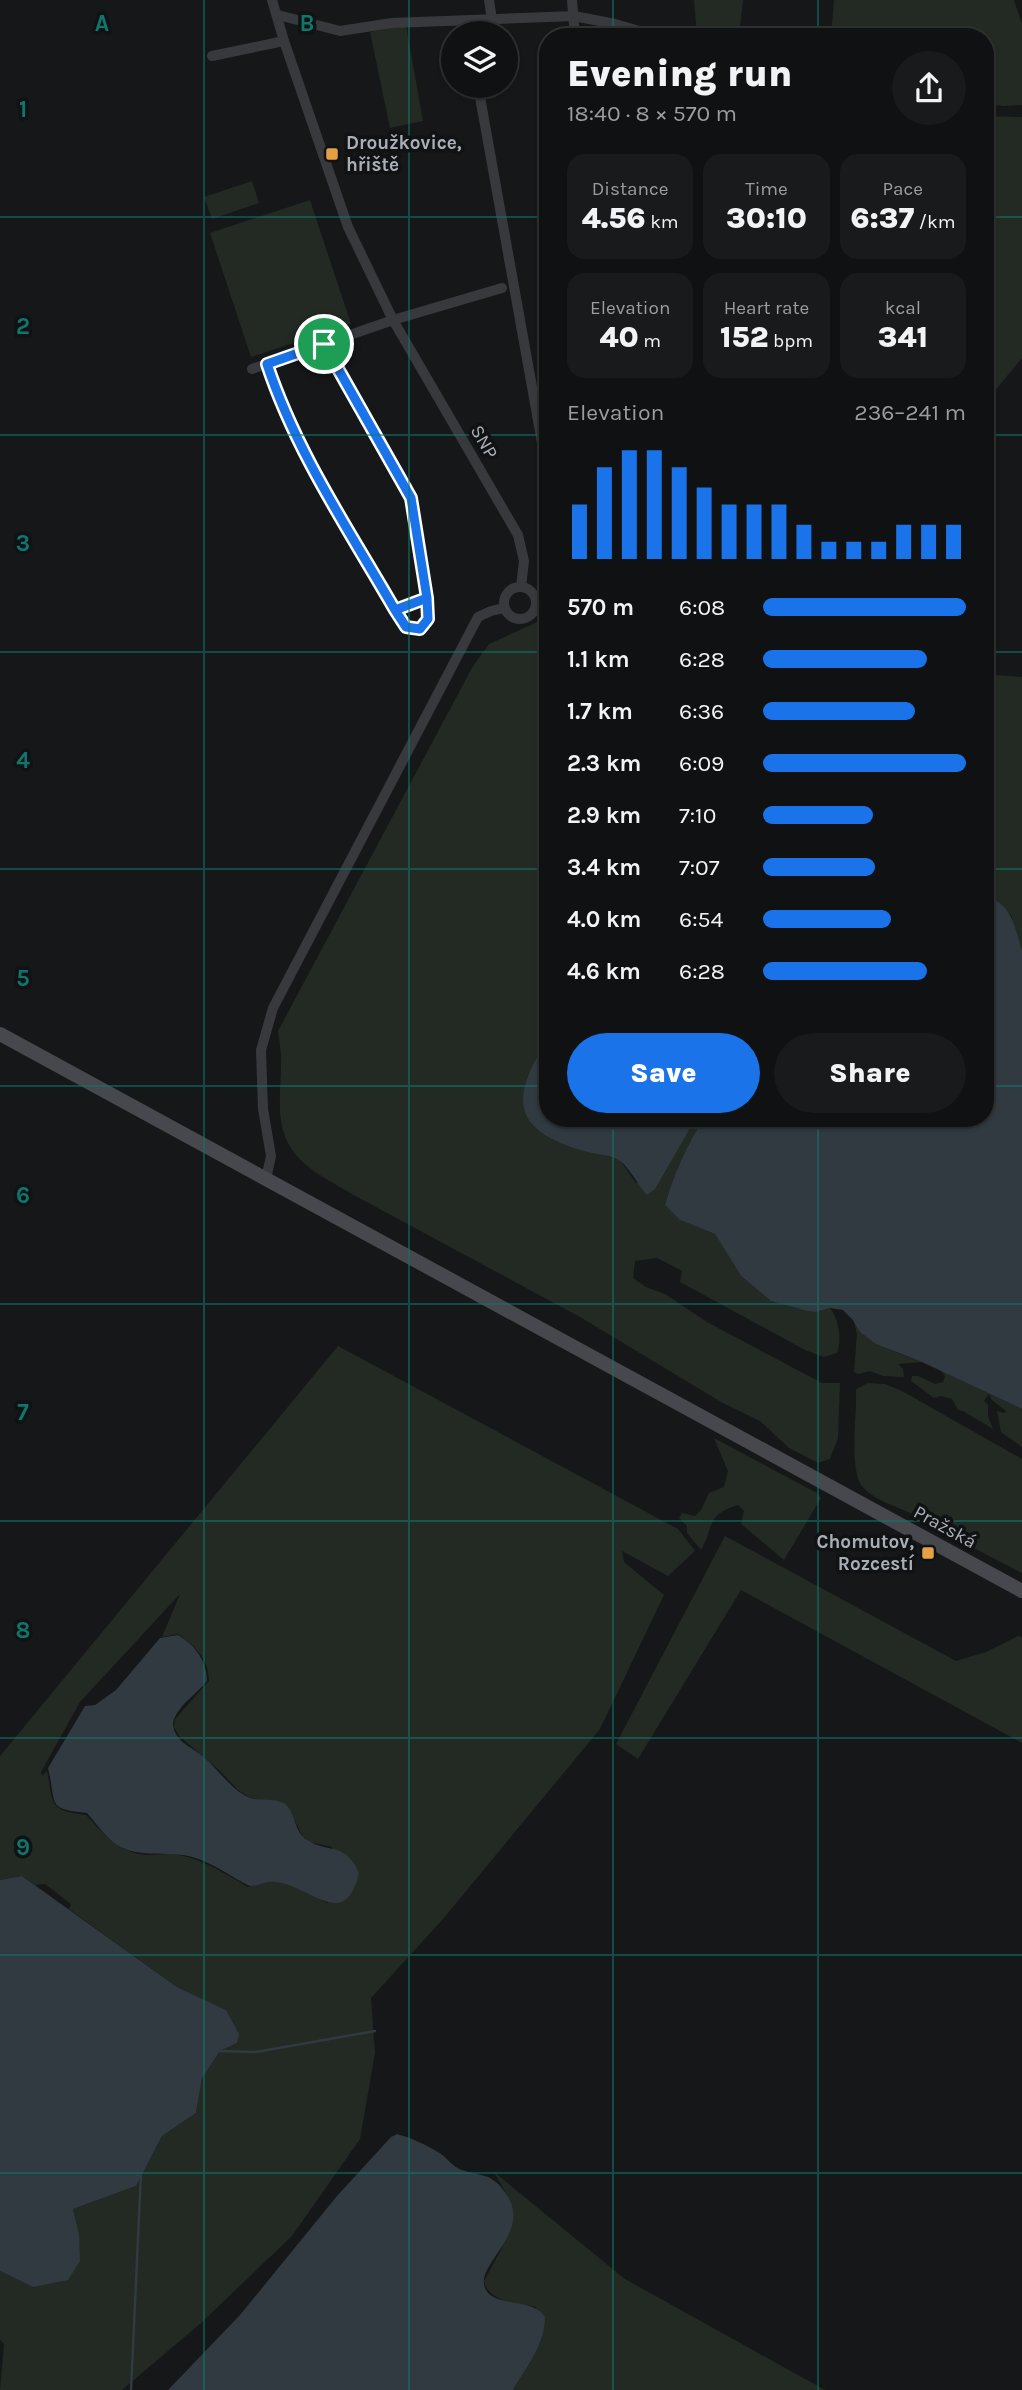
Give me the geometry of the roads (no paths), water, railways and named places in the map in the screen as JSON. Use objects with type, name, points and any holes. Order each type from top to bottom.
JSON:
[{"type":"main road","name":"Pražská","points":[[0,1034],[1022,1591]]},
{"type":"street","name":"SNP","points":[[272,0],[348,227],[393,320],[518,536],[524,561],[521,587]]},
{"type":"street","points":[[489,0],[492,20]]},
{"type":"street","points":[[572,0],[575,28]]},
{"type":"street","points":[[278,15],[340,31],[392,23],[441,22]]},
{"type":"street","points":[[467,21],[574,16],[629,28]]},
{"type":"street","points":[[212,56],[284,41]]},
{"type":"street","points":[[480,98],[539,426]]},
{"type":"street","points":[[252,369],[393,320],[502,288]]},
{"type":"street","points":[[267,364],[295,436],[395,610],[406,627],[420,629],[428,619],[427,598],[411,498],[324,344]]},
{"type":"street","points":[[521,587],[533,593],[536,607],[533,614],[522,620],[508,615],[503,603],[509,591],[521,587]]},
{"type":"street","points":[[395,610],[427,598]]},
{"type":"street","points":[[266,1179],[271,1156],[263,1109],[261,1050],[273,1008],[478,617],[504,608]]},
{"type":"waterway","points":[[216,2051],[256,2052],[375,2031]]},
{"type":"waterway","points":[[131,2390],[141,2173]]},
{"type":"place","name":"Droužkovice, hřiště","points":[[332,154]]},
{"type":"place","name":"Chomutov, Rozcestí","points":[[928,1553]]}]
